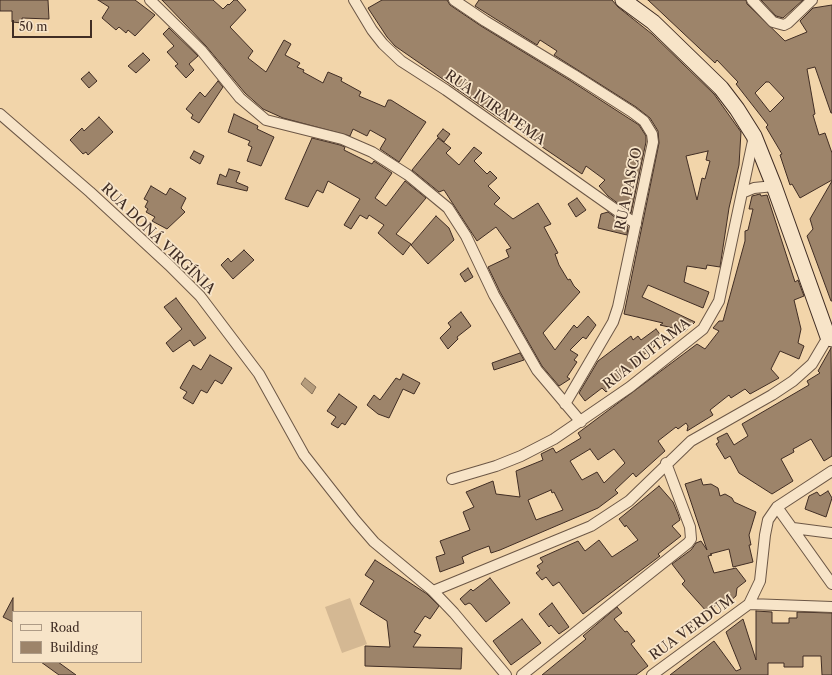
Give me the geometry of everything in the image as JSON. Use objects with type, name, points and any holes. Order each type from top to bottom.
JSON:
[{"type":"street","points":[[150,0],[201,50],[240,98],[266,120],[342,139],[372,152],[408,175],[448,208],[466,236],[494,296],[527,354],[537,370],[581,422]]},
{"type":"street","name":"RUA IVIRAPEMA","points":[[354,0],[372,30],[401,61],[446,90],[636,224]]},
{"type":"street","name":"RUA PASCO","points":[[454,0],[485,22],[625,108],[649,127],[653,142],[624,284],[615,314],[565,404]]},
{"type":"street","points":[[433,591],[592,526],[629,501],[690,441],[772,395],[793,381],[812,364],[830,338],[754,136],[737,109],[721,88],[658,26],[623,0]]},
{"type":"street","points":[[752,0],[773,22],[784,25],[812,0]]},
{"type":"street","name":"RUA DONÁ VIRGÍNIA","points":[[0,114],[90,192],[169,265],[200,296],[259,374],[304,455],[346,508],[374,542],[433,591],[454,613],[506,675]]},
{"type":"street","name":"RUA DUITAMA","points":[[452,479],[496,466],[521,456],[554,439],[630,388],[693,338],[707,322],[719,301],[754,136]]},
{"type":"street","points":[[742,193],[754,188],[774,186]]},
{"type":"street","points":[[522,675],[688,543],[691,539],[690,527],[666,463]]},
{"type":"street","name":"RUA VERDUM","points":[[652,675],[749,604],[760,581],[768,520],[777,507],[832,471]]},
{"type":"street","points":[[777,507],[832,584]]},
{"type":"street","points":[[793,528],[832,533]]},
{"type":"street","points":[[749,604],[832,608]]},
{"type":"shaded area","points":[[305,378],[316,387],[312,394],[301,384]]},
{"type":"shaded area","points":[[350,598],[367,644],[342,653],[325,607]]},
{"type":"building","points":[[0,0],[48,0],[49,19],[22,18],[22,23],[12,22],[12,11],[0,11]]},
{"type":"building","points":[[98,0],[135,0],[155,15],[135,36],[128,30],[126,33],[119,27],[116,30],[102,18],[109,7]]},
{"type":"building","points":[[162,0],[213,0],[223,9],[234,0],[237,0],[246,10],[230,27],[253,51],[248,58],[266,72],[284,40],[291,44],[285,55],[300,63],[297,67],[304,70],[303,72],[323,83],[328,72],[342,78],[341,81],[361,92],[359,96],[385,107],[388,100],[391,100],[426,122],[399,162],[380,149],[386,139],[370,130],[367,136],[353,129],[350,136],[283,118],[263,109],[245,93],[206,46]]},
{"type":"building","points":[[382,0],[447,0],[450,5],[481,26],[639,125],[646,136],[646,142],[631,213],[608,196],[599,186],[605,180],[586,166],[582,174],[523,134],[526,130],[510,117],[506,123],[395,46],[387,37],[368,8]]},
{"type":"building","points":[[479,0],[612,0],[618,7],[652,34],[714,94],[741,132],[739,165],[729,208],[720,267],[707,265],[706,269],[687,266],[684,282],[709,292],[703,308],[648,285],[642,297],[695,322],[686,331],[660,325],[663,323],[624,314],[659,143],[658,131],[650,118],[636,107],[554,55],[557,51],[540,40],[537,45],[475,6]],"holes":[[[708,151],[706,160],[710,161],[705,179],[702,178],[697,200],[686,156]]]},
{"type":"building","points":[[648,0],[746,0],[747,4],[785,41],[807,32],[800,21],[813,8],[832,5],[832,113],[815,67],[807,69],[815,114],[813,115],[819,135],[825,133],[832,153],[832,180],[800,198],[792,184],[790,185],[780,155],[782,154],[766,127],[768,125],[736,84],[738,82],[717,60],[715,63]],"holes":[[[766,82],[769,82],[784,98],[770,112],[755,93]]]},
{"type":"building","points":[[761,0],[803,0],[783,18],[776,16]]},
{"type":"building","points":[[169,28],[198,56],[189,64],[194,70],[186,78],[175,66],[178,64],[167,52],[174,46],[163,34]]},
{"type":"building","points":[[143,53],[150,60],[136,73],[128,66]]},
{"type":"building","points":[[89,72],[97,81],[89,88],[81,79]]},
{"type":"building","points":[[218,81],[223,87],[199,123],[191,118],[193,115],[186,109],[200,92],[205,97]]},
{"type":"building","points":[[234,114],[258,126],[257,129],[274,137],[261,166],[247,161],[252,147],[248,145],[250,141],[228,132]]},
{"type":"building","points":[[99,117],[113,132],[88,155],[86,152],[83,154],[70,140],[82,128],[84,131]]},
{"type":"building","points":[[443,129],[450,134],[444,142],[437,136]]},
{"type":"building","points":[[312,138],[345,147],[344,150],[372,164],[374,161],[392,173],[375,198],[386,206],[405,181],[426,198],[396,234],[411,244],[403,255],[378,233],[384,225],[369,215],[367,219],[360,215],[351,229],[344,225],[360,199],[328,181],[323,193],[317,190],[308,207],[285,199]]},
{"type":"building","points":[[438,138],[451,148],[446,153],[459,165],[474,147],[482,153],[474,161],[487,174],[490,171],[497,178],[488,186],[500,198],[494,204],[513,219],[538,203],[551,224],[544,227],[558,253],[555,254],[559,265],[568,280],[570,279],[580,292],[543,333],[555,350],[574,325],[577,328],[588,316],[596,325],[586,339],[583,337],[570,350],[578,355],[574,360],[577,362],[567,377],[570,379],[559,386],[542,366],[500,292],[488,267],[509,257],[506,250],[511,248],[496,227],[477,241],[444,190],[439,192],[412,170]]},
{"type":"building","points":[[194,151],[204,156],[200,164],[190,158]]},
{"type":"building","points":[[229,169],[240,172],[236,182],[248,187],[247,191],[217,184],[220,174],[226,177]]},
{"type":"building","points":[[832,181],[831,301],[807,236],[813,229],[810,219]]},
{"type":"building","points":[[151,186],[166,195],[170,188],[186,198],[181,208],[185,212],[167,229],[152,221],[155,217],[146,212],[148,209],[145,207],[148,201],[144,199]]},
{"type":"building","points":[[760,194],[761,196],[767,195],[795,282],[798,280],[804,296],[794,300],[801,329],[798,343],[804,346],[799,359],[780,351],[771,369],[779,378],[750,394],[745,389],[731,398],[729,395],[710,410],[713,415],[687,431],[688,426],[686,423],[678,429],[676,427],[658,441],[665,451],[636,477],[633,473],[615,490],[618,493],[598,508],[500,550],[491,553],[489,546],[473,552],[462,557],[464,563],[440,572],[436,557],[445,554],[440,541],[470,530],[463,512],[474,507],[466,492],[493,481],[496,494],[520,497],[516,471],[543,460],[541,454],[553,448],[556,453],[581,438],[578,433],[697,344],[705,349],[719,331],[713,328],[719,321],[723,321],[745,241],[745,231],[748,230],[753,209],[749,209],[752,196]],"holes":[[[590,449],[598,460],[614,449],[625,463],[604,483],[597,472],[582,480],[570,461]],[[551,490],[552,493],[554,492],[563,510],[536,520],[528,500]]]},
{"type":"building","points":[[577,198],[586,210],[576,217],[568,204]]},
{"type":"building","points":[[608,212],[628,227],[627,235],[598,228],[601,214]]},
{"type":"building","points":[[436,216],[449,228],[454,240],[428,264],[411,245]]},
{"type":"building","points":[[244,250],[254,260],[233,279],[221,265],[228,258],[231,262]]},
{"type":"building","points":[[468,268],[473,277],[465,282],[460,274]]},
{"type":"building","points":[[176,298],[206,338],[194,346],[190,340],[173,352],[166,343],[182,329],[164,307]]},
{"type":"building","points":[[461,312],[471,326],[457,337],[458,339],[448,349],[440,338],[451,327],[448,323]]},
{"type":"building","points":[[656,329],[662,337],[653,343],[655,346],[642,356],[645,359],[606,392],[602,388],[585,401],[579,393],[598,361],[631,336],[633,340],[638,336],[641,340]]},
{"type":"building","points":[[831,348],[832,456],[824,461],[811,439],[793,449],[794,452],[781,459],[793,481],[772,494],[739,473],[730,456],[725,459],[716,444],[719,442],[717,438],[727,433],[734,445],[748,436],[742,424],[809,385],[807,381],[820,373],[818,371]]},
{"type":"building","points":[[520,353],[524,360],[494,370],[492,363]]},
{"type":"building","points":[[210,355],[232,368],[222,384],[215,380],[207,393],[201,390],[193,404],[183,398],[187,392],[180,388],[193,365],[201,370]]},
{"type":"building","points":[[403,374],[420,383],[414,394],[403,389],[389,418],[378,414],[367,405],[374,395],[380,400],[396,378],[400,380]]},
{"type":"building","points":[[339,394],[357,407],[345,425],[342,423],[338,428],[331,424],[336,417],[327,411]]},
{"type":"building","points":[[701,479],[703,485],[711,484],[718,488],[720,496],[725,494],[732,498],[734,502],[756,512],[749,535],[751,545],[749,545],[753,562],[733,567],[729,549],[710,554],[712,555],[708,556],[714,573],[736,568],[746,581],[737,588],[736,596],[725,605],[723,599],[707,612],[682,584],[685,581],[672,564],[691,550],[696,543],[701,541],[707,550],[685,484]]},
{"type":"building","points":[[659,486],[673,502],[680,520],[672,526],[681,536],[658,554],[660,556],[583,614],[559,582],[553,586],[546,577],[542,580],[536,573],[540,570],[537,566],[543,562],[540,558],[578,541],[585,551],[599,540],[612,557],[638,540],[619,519]]},
{"type":"building","points":[[828,491],[832,498],[826,517],[805,509],[809,496],[817,492],[820,496]]},
{"type":"building","points":[[375,560],[427,594],[439,606],[430,619],[425,616],[414,632],[421,635],[413,647],[462,648],[461,669],[365,666],[365,646],[390,647],[387,621],[360,604],[374,581],[365,575]]},
{"type":"building","points":[[490,578],[510,603],[486,622],[471,604],[469,603],[465,605],[460,599],[471,589],[473,591]]},
{"type":"building","points":[[13,598],[12,622],[3,617]]},
{"type":"building","points":[[552,603],[569,627],[559,634],[551,625],[549,627],[539,614]]},
{"type":"building","points":[[617,607],[622,613],[614,619],[635,641],[631,644],[648,666],[636,675],[542,675],[586,639],[583,636]]},
{"type":"building","points":[[756,611],[772,612],[772,623],[789,623],[789,618],[797,618],[797,612],[832,613],[832,675],[822,675],[821,656],[803,656],[803,667],[784,667],[784,663],[768,663],[768,675],[670,675],[714,641],[736,671],[741,669],[726,632],[743,619],[756,660]]},
{"type":"building","points":[[522,619],[541,643],[511,665],[493,641]]},
{"type":"building","points":[[42,663],[59,663],[76,675],[59,675]]}]
